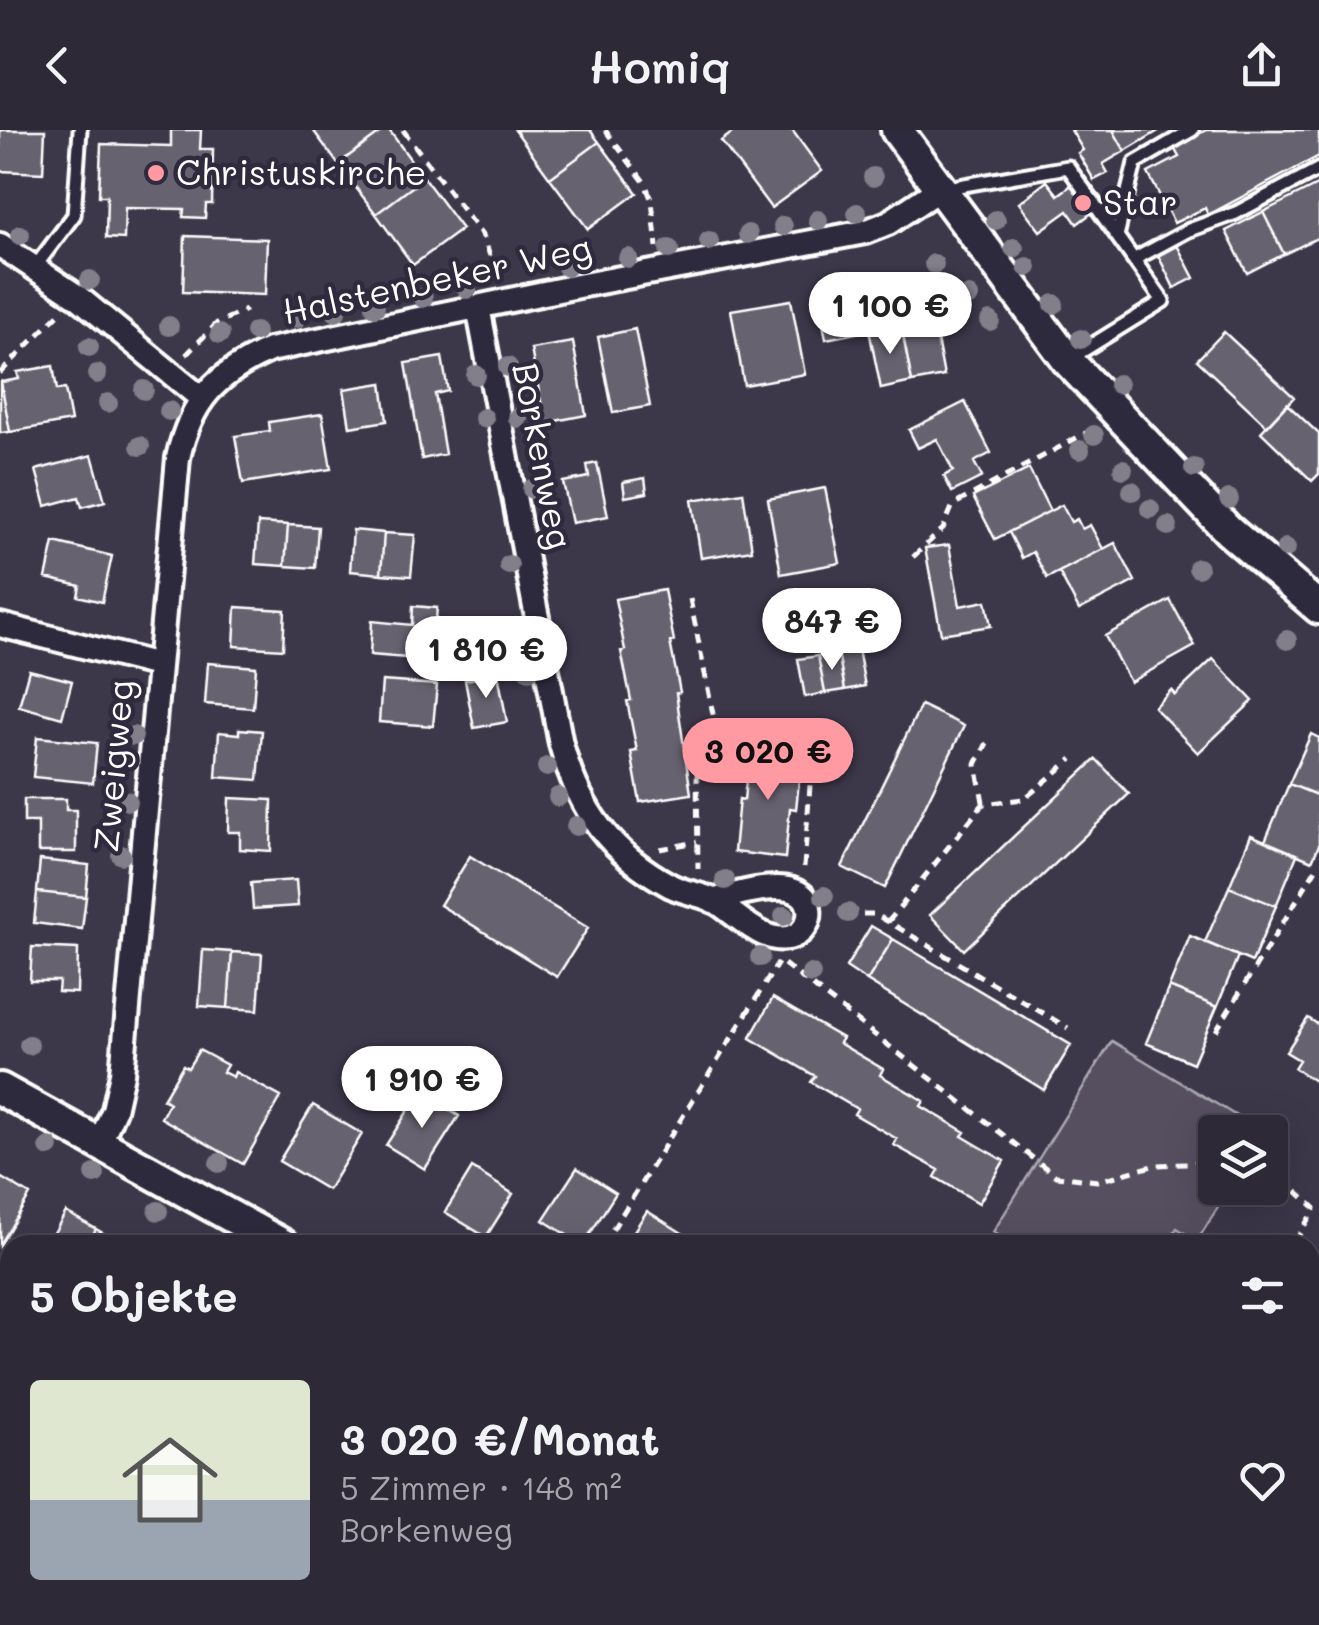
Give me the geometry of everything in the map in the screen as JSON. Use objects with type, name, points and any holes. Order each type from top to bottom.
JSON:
[{"type":"main road","points":[[897,130],[1068,360],[1117,416],[1228,530],[1319,608]]},
{"type":"main road","points":[[0,1089],[259,1235]]},
{"type":"street","name":"Halstenbeker Weg","points":[[202,398],[219,379],[270,350],[865,232],[940,189]]},
{"type":"street","points":[[0,245],[35,266],[202,398]]},
{"type":"street","name":"Borkenweg","points":[[478,307],[571,781],[590,816],[612,844],[636,864],[674,888],[713,900],[779,949]]},
{"type":"street","name":"Zweigweg","points":[[100,1142],[114,1110],[122,1074],[178,458],[190,419],[202,398]]},
{"type":"street","points":[[0,625],[158,665]]},
{"type":"street","points":[[713,900],[782,888],[805,897],[810,908],[804,930],[779,949]]},
{"type":"lane","points":[[35,266],[74,215],[80,130]]},
{"type":"lane","points":[[1117,236],[1135,163],[1192,130]]},
{"type":"lane","points":[[940,189],[1068,167],[1163,301],[1068,360]]},
{"type":"lane","points":[[1134,260],[1319,170]]},
{"type":"path","points":[[403,130],[484,238],[494,265]]},
{"type":"path","points":[[605,130],[645,183],[652,201],[658,247]]},
{"type":"path","points":[[180,358],[192,352],[217,323],[246,310]]},
{"type":"path","points":[[0,373],[60,314]]},
{"type":"path","points":[[192,352],[200,359]]},
{"type":"path","points":[[913,557],[943,529],[953,505],[1117,416]]},
{"type":"path","points":[[690,600],[716,730],[697,766],[698,878]]},
{"type":"path","points":[[983,804],[976,764],[987,744]]},
{"type":"path","points":[[888,922],[983,804],[1024,799],[1072,759]]},
{"type":"path","points":[[803,875],[811,772]]},
{"type":"path","points":[[645,852],[697,842]]},
{"type":"path","points":[[1216,1031],[1319,864]]},
{"type":"path","points":[[863,914],[875,914],[1068,1028]]},
{"type":"path","points":[[609,1235],[779,949],[1056,1176],[1098,1181],[1156,1165],[1198,1161]]},
{"type":"path","points":[[1288,1183],[1315,1208],[1299,1235]]},
{"type":"shaded area","points":[[1112,1041],[1235,1115],[1198,1115],[1198,1205],[1219,1205],[1201,1235],[1188,1235],[1177,1228],[1172,1235],[993,1232]]},
{"type":"building","points":[[0,130],[45,130],[43,173],[0,171]]},
{"type":"building","name":"Christuskirche","points":[[171,130],[201,130],[200,149],[213,149],[212,204],[206,204],[205,218],[183,217],[184,209],[125,208],[124,239],[106,238],[107,196],[99,196],[101,144],[171,146]]},
{"type":"building","points":[[313,130],[384,130],[338,164]]},
{"type":"building","points":[[389,130],[424,178],[376,214],[338,164]]},
{"type":"building","points":[[515,130],[590,130],[599,142],[550,178]]},
{"type":"building","points":[[736,130],[792,130],[822,171],[771,208],[721,141]]},
{"type":"building","points":[[1071,130],[1113,130],[1125,151],[1103,164],[1108,173],[1094,180],[1078,153],[1083,150]]},
{"type":"building","points":[[1113,130],[1160,130],[1125,151]]},
{"type":"building","points":[[1206,130],[1319,130],[1319,156],[1208,215],[1205,208],[1174,223],[1148,173],[1179,157],[1174,148]]},
{"type":"building","points":[[599,142],[637,193],[588,229],[550,178]]},
{"type":"building","points":[[1084,176],[1105,203],[1077,224],[1068,211],[1040,231],[1019,203],[1047,181],[1058,195]]},
{"type":"building","points":[[424,178],[462,229],[413,265],[376,214]]},
{"type":"building","points":[[1319,184],[1319,237],[1284,254],[1263,212]]},
{"type":"building","points":[[1263,212],[1284,254],[1247,273],[1226,231]]},
{"type":"building","points":[[185,236],[267,239],[265,295],[183,292]]},
{"type":"building","points":[[1177,245],[1194,278],[1174,288],[1158,255]]},
{"type":"building","points":[[882,279],[891,326],[826,339],[817,292]]},
{"type":"building","points":[[791,300],[805,374],[744,385],[731,310]]},
{"type":"building","points":[[934,324],[944,376],[912,382],[902,330]]},
{"type":"building","points":[[891,326],[892,332],[902,330],[912,382],[881,389],[869,330]]},
{"type":"building","points":[[635,329],[650,406],[613,413],[598,337]]},
{"type":"building","points":[[1224,332],[1294,397],[1267,426],[1197,360]]},
{"type":"building","points":[[573,342],[586,415],[545,423],[531,349]]},
{"type":"building","points":[[442,357],[448,391],[435,394],[445,454],[422,459],[406,363]]},
{"type":"building","points":[[53,366],[57,390],[65,389],[71,421],[10,432],[1,382],[19,379],[17,372]]},
{"type":"building","points":[[0,383],[10,432],[0,433]]},
{"type":"building","points":[[382,383],[387,421],[350,427],[344,389]]},
{"type":"building","points":[[965,402],[991,453],[974,462],[982,477],[952,492],[944,476],[953,471],[937,439],[918,448],[909,430]]},
{"type":"building","points":[[1287,404],[1319,434],[1319,474],[1312,481],[1261,432]]},
{"type":"building","points":[[322,414],[331,469],[243,483],[235,436],[270,431],[269,422]]},
{"type":"building","points":[[92,455],[105,501],[82,507],[79,497],[46,506],[36,470]]},
{"type":"building","points":[[597,463],[608,516],[572,523],[563,482],[589,477],[587,465]]},
{"type":"building","points":[[1029,469],[1050,511],[995,539],[973,497]]},
{"type":"building","points":[[645,478],[647,493],[625,497],[623,482]]},
{"type":"building","points":[[825,488],[840,563],[781,574],[768,499]]},
{"type":"building","points":[[743,492],[752,550],[701,558],[692,500]]},
{"type":"building","points":[[1062,505],[1071,522],[1077,519],[1082,529],[1090,525],[1103,549],[1047,578],[1033,552],[1022,558],[1009,532]]},
{"type":"building","points":[[258,523],[288,525],[285,566],[255,564]]},
{"type":"building","points":[[288,525],[318,527],[315,568],[285,566]]},
{"type":"building","points":[[353,530],[384,533],[381,574],[350,571]]},
{"type":"building","points":[[384,533],[415,535],[411,576],[381,574]]},
{"type":"building","points":[[54,542],[112,556],[102,602],[78,596],[80,586],[46,578]]},
{"type":"building","points":[[1115,543],[1135,581],[1079,610],[1059,572]]},
{"type":"building","points":[[949,545],[960,606],[986,601],[991,626],[941,634],[925,548]]},
{"type":"building","points":[[664,590],[674,641],[670,642],[680,692],[676,693],[691,794],[640,802],[631,752],[637,751],[627,701],[631,700],[621,651],[625,650],[615,599]]},
{"type":"building","points":[[1170,600],[1195,646],[1130,682],[1105,636]]},
{"type":"building","points":[[413,606],[437,608],[432,660],[370,655],[372,621],[412,625]]},
{"type":"building","points":[[236,607],[285,610],[283,649],[234,646]]},
{"type":"building","points":[[858,649],[865,686],[845,690],[838,652]]},
{"type":"building","points":[[838,652],[845,690],[825,693],[818,656]]},
{"type":"building","points":[[818,656],[825,693],[805,697],[798,659]]},
{"type":"building","points":[[1213,659],[1253,701],[1198,753],[1154,707],[1171,690],[1175,695]]},
{"type":"building","points":[[208,663],[256,667],[253,708],[205,704]]},
{"type":"building","points":[[29,670],[72,681],[62,718],[19,706]]},
{"type":"building","points":[[498,674],[507,722],[474,728],[465,680]]},
{"type":"building","points":[[382,681],[437,685],[433,726],[379,722]]},
{"type":"building","points":[[921,705],[964,726],[885,888],[842,867]]},
{"type":"building","points":[[239,729],[262,731],[258,780],[216,777],[219,732],[239,734]]},
{"type":"building","points":[[1311,734],[1319,738],[1319,796],[1289,784]]},
{"type":"building","points":[[37,737],[97,743],[93,783],[33,777]]},
{"type":"building","points":[[749,749],[802,754],[796,809],[790,808],[785,858],[734,852]]},
{"type":"building","points":[[1096,759],[1129,794],[964,950],[930,915]]},
{"type":"building","points":[[1289,784],[1319,796],[1319,845],[1312,861],[1265,841]]},
{"type":"building","points":[[229,798],[272,800],[271,851],[240,849],[240,832],[228,832]]},
{"type":"building","points":[[24,799],[66,799],[66,810],[76,810],[76,852],[38,852],[38,822],[24,822]]},
{"type":"building","points":[[1251,835],[1297,855],[1276,906],[1229,887]]},
{"type":"building","points":[[470,856],[588,928],[557,977],[440,905]]},
{"type":"building","points":[[40,860],[89,865],[86,897],[37,892]]},
{"type":"building","points":[[296,880],[298,906],[253,909],[251,883]]},
{"type":"building","points":[[1229,887],[1276,906],[1252,962],[1205,942]]},
{"type":"building","points":[[37,892],[86,897],[82,929],[34,923]]},
{"type":"building","points":[[871,926],[893,939],[867,981],[846,967]]},
{"type":"building","points":[[1190,936],[1238,956],[1217,1007],[1169,987]]},
{"type":"building","points":[[893,939],[1071,1045],[1044,1090],[867,981]]},
{"type":"building","points":[[32,947],[78,949],[77,993],[58,992],[59,981],[30,981]]},
{"type":"building","points":[[203,950],[232,952],[228,1008],[199,1006]]},
{"type":"building","points":[[232,952],[262,954],[258,1010],[228,1008]]},
{"type":"building","points":[[1169,987],[1217,1007],[1193,1063],[1146,1043]]},
{"type":"building","points":[[773,998],[842,1038],[839,1043],[883,1069],[880,1075],[924,1101],[921,1106],[1004,1161],[979,1203],[935,1177],[939,1170],[894,1145],[897,1139],[854,1114],[857,1109],[811,1082],[815,1076],[750,1038]]},
{"type":"building","points":[[1308,1018],[1319,1025],[1319,1084],[1294,1068],[1299,1060],[1286,1052]]},
{"type":"building","points":[[199,1050],[227,1065],[223,1072],[233,1077],[235,1072],[281,1097],[243,1164],[161,1118],[169,1103],[163,1099],[183,1065],[188,1068]]},
{"type":"building","points":[[420,1092],[459,1116],[425,1169],[386,1145]]},
{"type":"building","points":[[313,1105],[362,1134],[328,1190],[279,1161]]},
{"type":"building","points":[[472,1168],[513,1194],[487,1235],[445,1212]]},
{"type":"building","points":[[577,1168],[616,1193],[589,1235],[567,1235],[543,1220]]},
{"type":"building","points":[[0,1177],[30,1195],[6,1235],[0,1235]]},
{"type":"building","points":[[647,1211],[685,1235],[631,1235]]},
{"type":"building","points":[[66,1212],[96,1229],[93,1235],[53,1235]]},
{"type":"place","name":"Christuskirche","points":[[156,173]]},
{"type":"place","name":"Star","points":[[1083,203]]}]
